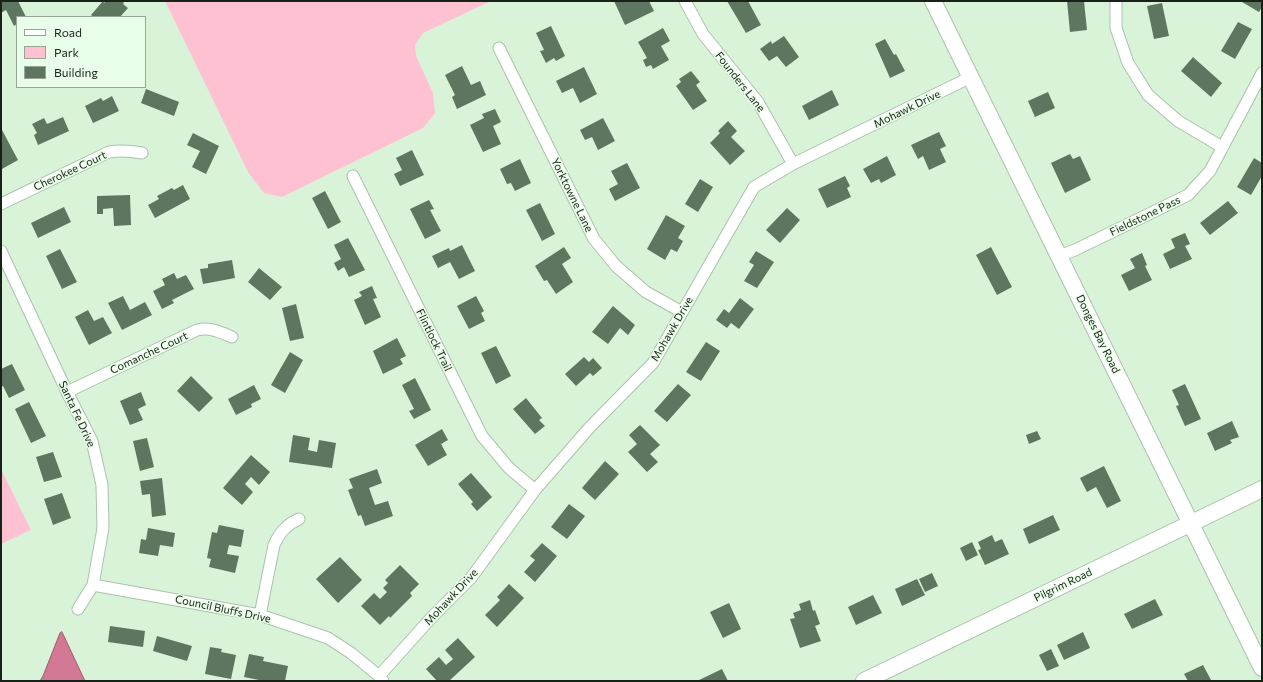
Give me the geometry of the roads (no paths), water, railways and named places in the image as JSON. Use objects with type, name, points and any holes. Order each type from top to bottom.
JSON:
[{"type":"street","name":"Founders Lane","points":[[685,1],[703,34],[758,102],[794,164]]},
{"type":"street","name":"Donges Bay Road","points":[[933,1],[1262,668]]},
{"type":"street","points":[[1116,1],[1116,28],[1128,63],[1148,96],[1178,121],[1222,147]]},
{"type":"street","name":"Yorktowne Lane","points":[[499,48],[594,239],[616,266],[646,292],[682,312]]},
{"type":"street","name":"Fieldstone Pass","points":[[1059,256],[1075,250],[1188,196],[1210,171],[1262,73]]},
{"type":"street","name":"Mohawk Drive","points":[[381,678],[432,617],[472,578],[535,490],[590,427],[653,363],[754,187],[794,164],[971,77]]},
{"type":"street","name":"Cherokee Court","points":[[1,204],[109,152],[118,150],[142,153]]},
{"type":"street","name":"Flintlock Trail","points":[[353,176],[482,436],[509,468],[535,490]]},
{"type":"street","name":"Santa Fe Drive","points":[[1,251],[67,392],[92,441],[102,485],[103,528],[94,584],[78,609]]},
{"type":"street","name":"Comanche Court","points":[[67,392],[197,330],[205,328],[212,329],[232,337]]},
{"type":"street","name":"Pilgrim Road","points":[[864,681],[1262,489]]},
{"type":"street","points":[[260,615],[274,545],[277,538],[285,528],[299,519]]},
{"type":"street","name":"Council Bluffs Drive","points":[[94,584],[260,615],[328,638],[352,653],[381,678]]}]
